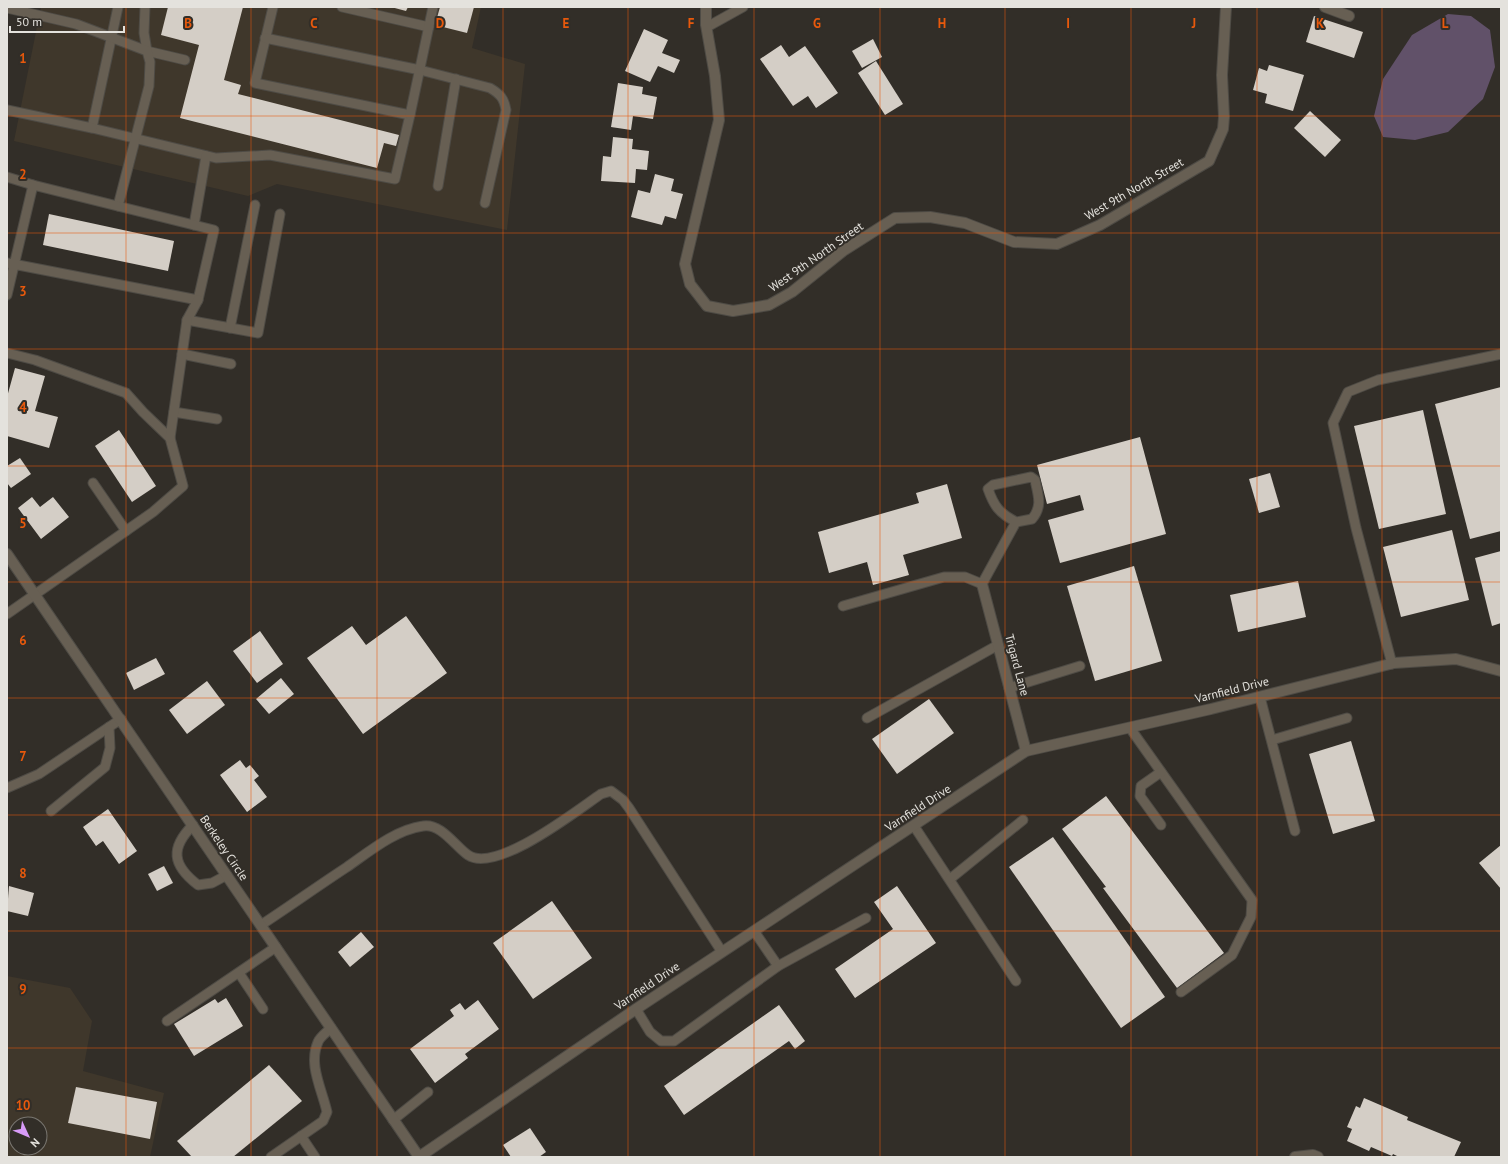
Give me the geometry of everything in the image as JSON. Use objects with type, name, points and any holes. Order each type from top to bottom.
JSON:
[{"type":"street","name":"West 9th North Street","points":[[706,7],[707,27],[716,83],[719,120],[684,264],[690,284],[707,306],[734,311],[769,305],[792,292],[843,251],[895,218],[930,217],[965,223],[1014,242],[1057,244],[1100,225],[1209,160],[1223,129],[1224,117],[1222,75],[1226,7]]},
{"type":"street","points":[[1325,7],[1349,16]]},
{"type":"street","name":"Berkeley Circle","points":[[7,554],[419,1157]]},
{"type":"street","name":"Trigard Lane","points":[[982,584],[1026,752]]},
{"type":"street","name":"Varnfield Drive","points":[[419,1157],[636,1009],[1026,752],[1392,664],[1456,659],[1501,671]]},
{"type":"street","points":[[1294,1157],[1313,1155],[1318,1157]]},
{"type":"lane","points":[[92,128],[110,38],[118,7]]},
{"type":"lane","points":[[118,206],[149,86],[150,62],[144,33],[145,7]]},
{"type":"lane","points":[[273,7],[255,83],[410,115]]},
{"type":"lane","points":[[342,7],[428,27]]},
{"type":"lane","points":[[7,110],[92,128],[216,158],[270,155],[395,179],[433,7]]},
{"type":"lane","points":[[707,27],[743,7]]},
{"type":"lane","points":[[7,8],[76,24],[147,51],[185,60]]},
{"type":"lane","points":[[265,38],[420,70],[490,88],[502,96],[505,102],[506,110],[485,203]]},
{"type":"lane","points":[[438,186],[456,79]]},
{"type":"lane","points":[[194,225],[206,156]]},
{"type":"lane","points":[[7,178],[33,186],[214,230],[198,300],[187,320],[170,438],[183,486],[153,512],[7,614]]},
{"type":"lane","points":[[7,296],[10,263],[33,186]]},
{"type":"lane","points":[[230,328],[255,206]]},
{"type":"lane","points":[[187,320],[258,334],[280,214]]},
{"type":"lane","points":[[10,263],[198,300]]},
{"type":"lane","points":[[7,354],[35,360],[126,393],[170,438]]},
{"type":"lane","points":[[182,354],[231,364]]},
{"type":"lane","points":[[1392,664],[1356,528],[1332,423],[1348,392],[1378,380],[1501,354]]},
{"type":"lane","points":[[174,412],[217,419]]},
{"type":"lane","points":[[1031,477],[1035,480],[1040,504],[1038,512],[1032,519],[1016,522],[1006,517],[994,505],[988,489],[993,485],[1031,477]]},
{"type":"lane","points":[[92,483],[126,531]]},
{"type":"lane","points":[[843,606],[944,577],[965,577],[982,584],[1016,522]]},
{"type":"lane","points":[[867,718],[998,645]]},
{"type":"lane","points":[[1010,688],[1080,666]]},
{"type":"lane","points":[[1260,696],[1295,831]]},
{"type":"lane","points":[[1272,740],[1347,718]]},
{"type":"lane","points":[[7,788],[39,774],[120,719]]},
{"type":"lane","points":[[51,811],[105,767],[110,748],[109,727]]},
{"type":"lane","points":[[1130,728],[1252,900],[1251,917],[1232,955],[1181,992]]},
{"type":"lane","points":[[1161,772],[1141,786],[1140,796],[1161,825]]},
{"type":"lane","points":[[261,925],[377,847],[407,829],[426,825],[440,830],[469,856],[483,859],[499,857],[517,849],[601,794],[611,791],[623,800],[629,808],[722,952]]},
{"type":"lane","points":[[950,879],[1024,820]]},
{"type":"lane","points":[[193,825],[182,837],[176,850],[179,862],[184,871],[198,885],[212,883],[227,875]]},
{"type":"lane","points":[[914,826],[1016,981]]},
{"type":"lane","points":[[636,1009],[650,1032],[661,1041],[674,1041],[778,966],[866,918]]},
{"type":"lane","points":[[754,931],[778,966]]},
{"type":"lane","points":[[167,1022],[276,947]]},
{"type":"lane","points":[[239,973],[263,1010]]},
{"type":"lane","points":[[271,1157],[323,1121],[327,1112],[315,1075],[315,1060],[318,1041],[331,1028]]},
{"type":"lane","points":[[393,1120],[428,1092]]},
{"type":"lane","points":[[300,1136],[315,1157]]},
{"type":"shaded area","points":[[41,7],[481,7],[472,48],[525,64],[507,230],[277,184],[248,196],[14,141]]},
{"type":"shaded area","points":[[1448,14],[1471,16],[1490,30],[1495,67],[1483,99],[1448,132],[1415,140],[1383,137],[1374,116],[1383,79],[1412,35]]},
{"type":"shaded area","points":[[7,976],[70,988],[92,1021],[83,1071],[164,1093],[150,1157],[7,1157]]},
{"type":"building","points":[[168,7],[243,7],[224,80],[241,85],[238,94],[399,135],[396,146],[384,143],[377,168],[180,118],[199,45],[161,35]]},
{"type":"building","points":[[391,7],[408,7],[406,11]]},
{"type":"building","points":[[440,7],[474,7],[467,33],[435,25]]},
{"type":"building","points":[[1314,16],[1363,32],[1354,58],[1306,42]]},
{"type":"building","points":[[644,29],[668,40],[662,53],[680,60],[674,73],[658,66],[650,82],[625,71]]},
{"type":"building","points":[[873,39],[882,57],[862,68],[852,51]]},
{"type":"building","points":[[781,45],[789,57],[805,46],[838,93],[816,108],[808,96],[793,106],[760,59]]},
{"type":"building","points":[[876,61],[903,104],[885,115],[858,73]]},
{"type":"building","points":[[1269,65],[1304,75],[1293,111],[1265,103],[1267,94],[1253,90],[1259,68],[1267,71]]},
{"type":"building","points":[[618,83],[643,87],[642,94],[657,97],[653,119],[633,116],[631,130],[611,127]]},
{"type":"building","points":[[1310,111],[1341,140],[1325,157],[1294,128]]},
{"type":"building","points":[[613,137],[633,139],[632,149],[649,151],[647,170],[636,169],[635,183],[601,181],[603,156],[611,157]]},
{"type":"building","points":[[655,174],[674,179],[671,191],[683,194],[676,219],[665,216],[662,225],[631,217],[638,190],[650,193]]},
{"type":"building","points":[[49,214],[174,241],[168,271],[43,245]]},
{"type":"building","points":[[15,368],[45,376],[35,411],[58,417],[49,448],[7,436],[7,397]]},
{"type":"building","points":[[1501,387],[1501,531],[1470,539],[1435,404]]},
{"type":"building","points":[[1423,410],[1446,514],[1379,529],[1354,426]]},
{"type":"building","points":[[119,430],[156,486],[132,502],[95,446]]},
{"type":"building","points":[[1140,437],[1166,534],[1060,563],[1048,520],[1084,510],[1080,495],[1047,504],[1037,465]]},
{"type":"building","points":[[20,458],[31,474],[11,488],[7,483],[7,466]]},
{"type":"building","points":[[1270,473],[1280,507],[1259,513],[1249,479]]},
{"type":"building","points":[[947,484],[962,538],[903,555],[909,575],[873,585],[867,562],[829,573],[818,532],[919,503],[916,493]]},
{"type":"building","points":[[32,497],[40,507],[53,497],[69,517],[41,539],[18,508]]},
{"type":"building","points":[[1452,530],[1469,600],[1401,617],[1383,547]]},
{"type":"building","points":[[1501,551],[1501,623],[1492,626],[1475,558]]},
{"type":"building","points":[[1134,566],[1162,661],[1095,681],[1067,586]]},
{"type":"building","points":[[1298,581],[1306,617],[1238,632],[1230,595]]},
{"type":"building","points":[[406,616],[447,673],[363,734],[307,658],[352,626],[366,645]]},
{"type":"building","points":[[260,631],[283,664],[257,683],[233,651]]},
{"type":"building","points":[[156,658],[165,674],[134,690],[126,673]]},
{"type":"building","points":[[281,678],[294,694],[269,714],[256,699]]},
{"type":"building","points":[[207,681],[225,705],[187,734],[169,710]]},
{"type":"building","points":[[929,699],[954,733],[897,774],[872,739]]},
{"type":"building","points":[[1351,741],[1375,821],[1333,834],[1309,754]]},
{"type":"building","points":[[240,760],[246,768],[250,765],[259,776],[254,780],[267,797],[247,812],[220,775]]},
{"type":"building","points":[[1106,796],[1224,953],[1177,988],[1103,888],[1106,887],[1062,829]]},
{"type":"building","points":[[108,809],[137,851],[119,864],[103,841],[96,846],[83,827]]},
{"type":"building","points":[[1053,837],[1165,997],[1121,1028],[1009,867]]},
{"type":"building","points":[[1501,845],[1501,889],[1479,863]]},
{"type":"building","points":[[164,866],[173,883],[157,891],[148,874]]},
{"type":"building","points":[[9,886],[34,893],[28,916],[7,911]]},
{"type":"building","points":[[897,886],[936,943],[855,998],[835,969],[893,929],[874,902]]},
{"type":"building","points":[[552,901],[592,958],[533,999],[493,943]]},
{"type":"building","points":[[361,932],[374,947],[350,967],[338,952]]},
{"type":"building","points":[[226,998],[243,1026],[194,1056],[174,1024],[215,999],[218,1003]]},
{"type":"building","points":[[478,1000],[499,1029],[465,1054],[468,1058],[435,1083],[410,1049],[454,1016],[450,1010],[460,1003],[465,1010]]},
{"type":"building","points":[[779,1005],[805,1041],[795,1049],[789,1041],[684,1115],[664,1086]]},
{"type":"building","points":[[269,1065],[302,1101],[233,1157],[192,1157],[177,1141]]},
{"type":"building","points":[[76,1087],[157,1102],[150,1139],[68,1123]]},
{"type":"building","points":[[1364,1098],[1408,1117],[1407,1120],[1461,1142],[1454,1157],[1399,1157],[1393,1154],[1392,1156],[1371,1147],[1369,1151],[1347,1141],[1352,1129],[1347,1127],[1356,1106],[1360,1108]]},
{"type":"building","points":[[530,1128],[546,1152],[539,1157],[511,1157],[503,1145]]}]
